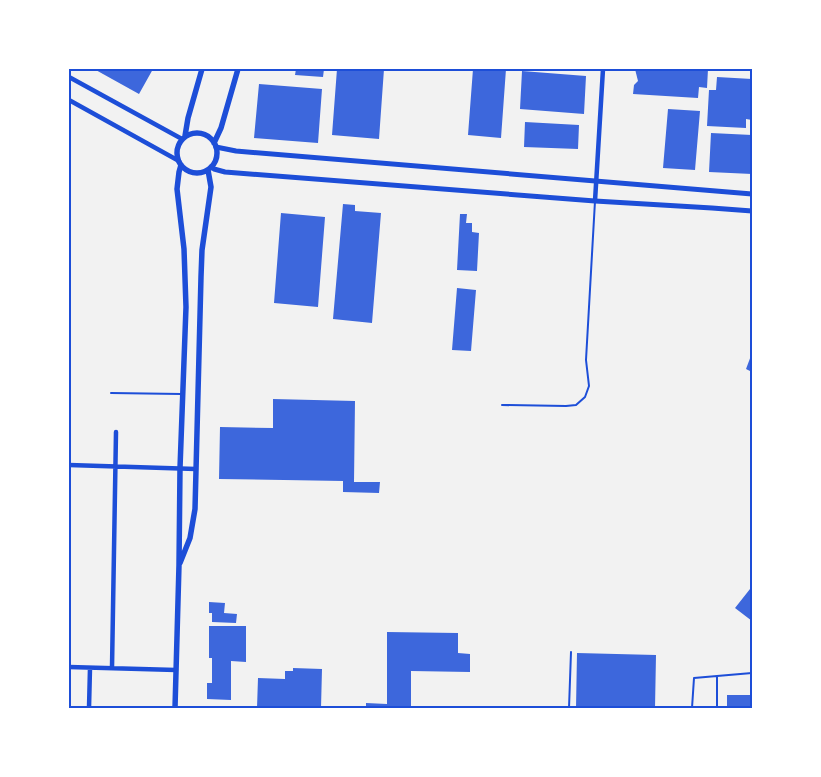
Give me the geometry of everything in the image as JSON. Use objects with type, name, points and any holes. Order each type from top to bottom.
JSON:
[{"type":"main road","points":[[175,708],[180,468],[186,307],[185,271],[177,189],[180,163],[177,150],[184,138],[202,69]]},
{"type":"main road","points":[[215,145],[238,69]]},
{"type":"main road","points":[[180,163],[186,170],[201,173],[210,169],[217,156],[215,145],[208,136],[194,133],[184,138]]},
{"type":"main road","points":[[179,565],[194,524],[201,277],[203,243],[211,187],[210,169]]},
{"type":"street","points":[[595,202],[604,69]]},
{"type":"street","points":[[69,77],[184,138]]},
{"type":"street","points":[[69,100],[180,163]]},
{"type":"street","points":[[215,145],[246,151],[752,194]]},
{"type":"street","points":[[210,169],[225,172],[595,202],[752,211]]},
{"type":"street","points":[[112,668],[116,432]]},
{"type":"street","points":[[69,465],[196,469]]},
{"type":"street","points":[[69,667],[176,670]]},
{"type":"street","points":[[89,708],[90,668]]},
{"type":"lane","points":[[502,405],[566,406],[576,405],[585,397],[589,386],[586,360],[595,202]]},
{"type":"lane","points":[[111,393],[183,394]]},
{"type":"lane","points":[[570,708],[571,652]]},
{"type":"lane","points":[[692,708],[694,678],[752,673]]},
{"type":"lane","points":[[717,676],[717,708]]},
{"type":"building","points":[[94,69],[153,69],[139,94]]},
{"type":"building","points":[[296,69],[324,69],[323,77],[295,75]]},
{"type":"building","points":[[337,69],[384,69],[379,139],[332,135]]},
{"type":"building","points":[[473,69],[506,69],[501,138],[468,135]]},
{"type":"building","points":[[635,69],[708,69],[707,88],[699,87],[698,98],[633,94],[634,85],[638,81]]},
{"type":"building","points":[[522,71],[586,76],[584,114],[520,109]]},
{"type":"building","points":[[717,77],[752,79],[752,120],[746,119],[746,128],[707,126],[709,90],[716,90]]},
{"type":"building","points":[[259,84],[322,89],[318,143],[254,138]]},
{"type":"building","points":[[668,109],[700,111],[695,170],[663,168]]},
{"type":"building","points":[[525,122],[579,125],[578,149],[524,147]]},
{"type":"building","points":[[711,133],[752,135],[752,174],[709,172]]},
{"type":"building","points":[[343,204],[355,205],[355,211],[381,213],[372,323],[333,319]]},
{"type":"building","points":[[281,213],[325,217],[318,307],[274,303]]},
{"type":"building","points":[[460,214],[467,214],[466,223],[472,223],[472,232],[479,233],[477,271],[457,270]]},
{"type":"building","points":[[457,288],[476,290],[471,351],[452,350]]},
{"type":"building","points":[[752,353],[752,372],[746,369]]},
{"type":"building","points":[[273,399],[355,401],[354,482],[380,482],[379,493],[343,492],[343,481],[219,479],[220,427],[273,428]]},
{"type":"building","points":[[750,589],[752,591],[752,621],[735,608]]},
{"type":"building","points":[[209,602],[225,603],[224,613],[237,614],[236,623],[212,622],[212,613],[209,613]]},
{"type":"building","points":[[209,626],[246,626],[246,662],[231,661],[231,700],[207,699],[207,683],[212,683],[212,658],[209,658]]},
{"type":"building","points":[[387,632],[458,633],[458,653],[470,654],[470,672],[411,671],[411,708],[366,708],[366,703],[387,704]]},
{"type":"building","points":[[577,653],[656,655],[655,708],[576,708]]},
{"type":"building","points":[[293,668],[322,669],[321,708],[257,708],[258,678],[285,679],[285,671],[293,671]]},
{"type":"building","points":[[727,695],[752,695],[752,708],[727,708]]}]
